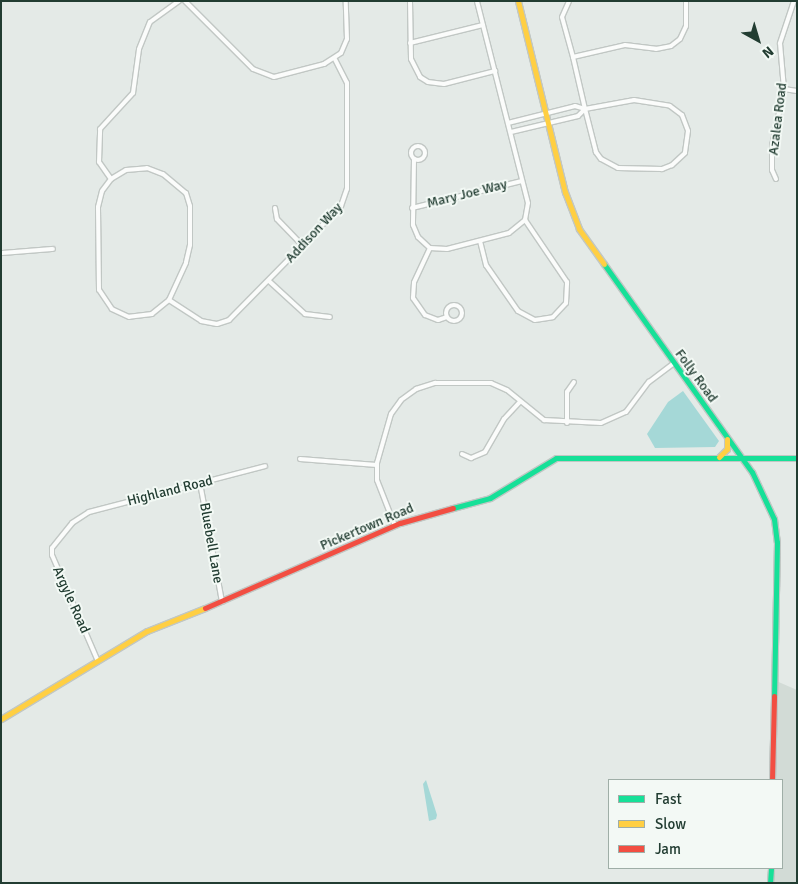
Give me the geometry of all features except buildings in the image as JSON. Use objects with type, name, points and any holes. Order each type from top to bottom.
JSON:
[{"type":"street","points":[[111,179],[99,162],[100,129],[133,93],[139,49],[150,22],[178,1]]},
{"type":"street","points":[[185,1],[260,74],[274,77],[335,59],[347,39],[346,1]]},
{"type":"street","points":[[410,1],[410,43],[414,69],[428,82],[444,84],[495,71]]},
{"type":"street","points":[[414,159],[412,208],[415,233],[430,248],[445,250],[509,233],[525,220],[528,203],[477,1]]},
{"type":"street","name":"Folly Road","points":[[518,1],[565,192],[579,230],[673,364],[742,457],[768,502],[777,542],[772,779]]},
{"type":"street","points":[[511,132],[578,116],[585,109],[624,99],[670,106],[682,115],[687,126],[685,153],[672,165],[662,169],[609,165],[596,152],[585,109],[573,57],[562,17],[569,1]]},
{"type":"street","points":[[573,57],[625,45],[656,49],[671,46],[680,39],[686,26],[686,1]]},
{"type":"street","name":"Azalea Road","points":[[776,179],[772,170],[772,146],[784,89],[781,36],[794,1]]},
{"type":"street","points":[[410,43],[483,25]]},
{"type":"street","name":"Addison Way","points":[[169,300],[201,321],[217,324],[234,317],[341,206],[348,189],[347,83],[335,59]]},
{"type":"street","points":[[784,89],[797,91]]},
{"type":"street","points":[[508,123],[575,106],[585,109]]},
{"type":"street","points":[[147,168],[172,181],[189,199],[190,252],[169,300],[152,314],[134,317],[112,309],[101,295],[98,207],[102,191],[111,179],[126,170],[147,168]]},
{"type":"street","name":"Mary Joe Way","points":[[412,208],[522,181]]},
{"type":"street","points":[[275,208],[277,219],[303,246]]},
{"type":"street","points":[[480,241],[486,265],[518,311],[535,320],[552,318],[566,303],[567,282],[525,220]]},
{"type":"street","points":[[430,248],[414,283],[413,298],[425,315],[438,320],[447,317],[458,320],[461,310],[450,306],[447,317]]},
{"type":"street","points":[[1,253],[53,249]]},
{"type":"street","points":[[269,281],[305,314],[330,317]]},
{"type":"street","points":[[395,526],[377,480],[376,465],[392,414],[401,400],[422,386],[435,383],[491,383],[503,388],[540,419],[567,423],[601,423],[619,418],[649,382],[673,364]]},
{"type":"street","points":[[567,423],[568,392],[574,382]]},
{"type":"street","points":[[462,454],[471,458],[485,452],[504,419],[520,402]]},
{"type":"street","points":[[719,457],[727,449],[727,437]]},
{"type":"street","points":[[300,458],[376,465]]},
{"type":"street","name":"Pickertown Road","points":[[1,719],[97,659],[147,631],[222,602],[395,526],[490,498],[556,458],[797,458]]},
{"type":"street","points":[[751,471],[752,464],[759,458]]},
{"type":"street","name":"Highland Road","points":[[77,518],[89,512],[264,466]]},
{"type":"street","name":"Bluebell Lane","points":[[200,483],[222,602]]},
{"type":"street","name":"Argyle Road","points":[[77,518],[52,548],[52,555],[97,659]]},
{"type":"street","points":[[770,883],[771,869]]},
{"type":"shaded area","points":[[774,680],[797,690],[797,883],[770,883],[771,869],[783,869],[783,779],[772,779]]},
{"type":"water","points":[[683,391],[719,441],[715,447],[655,448],[647,434],[668,402]]},
{"type":"water","points":[[426,780],[437,815],[436,819],[429,821],[423,784]]},
{"type":"traffic: fast","points":[[604,264],[752,472],[774,519],[777,542],[774,696]]},
{"type":"traffic: fast","points":[[453,508],[490,498],[556,458],[797,458]]},
{"type":"traffic: fast","points":[[770,883],[771,869]]},
{"type":"traffic: slow","points":[[518,1],[565,192],[579,229],[604,264]]},
{"type":"traffic: slow","points":[[719,457],[727,449],[727,439]]},
{"type":"traffic: slow","points":[[1,719],[147,631],[205,608]]},
{"type":"traffic: jam","points":[[205,608],[400,523],[453,508]]},
{"type":"traffic: jam","points":[[772,779],[774,696]]}]
